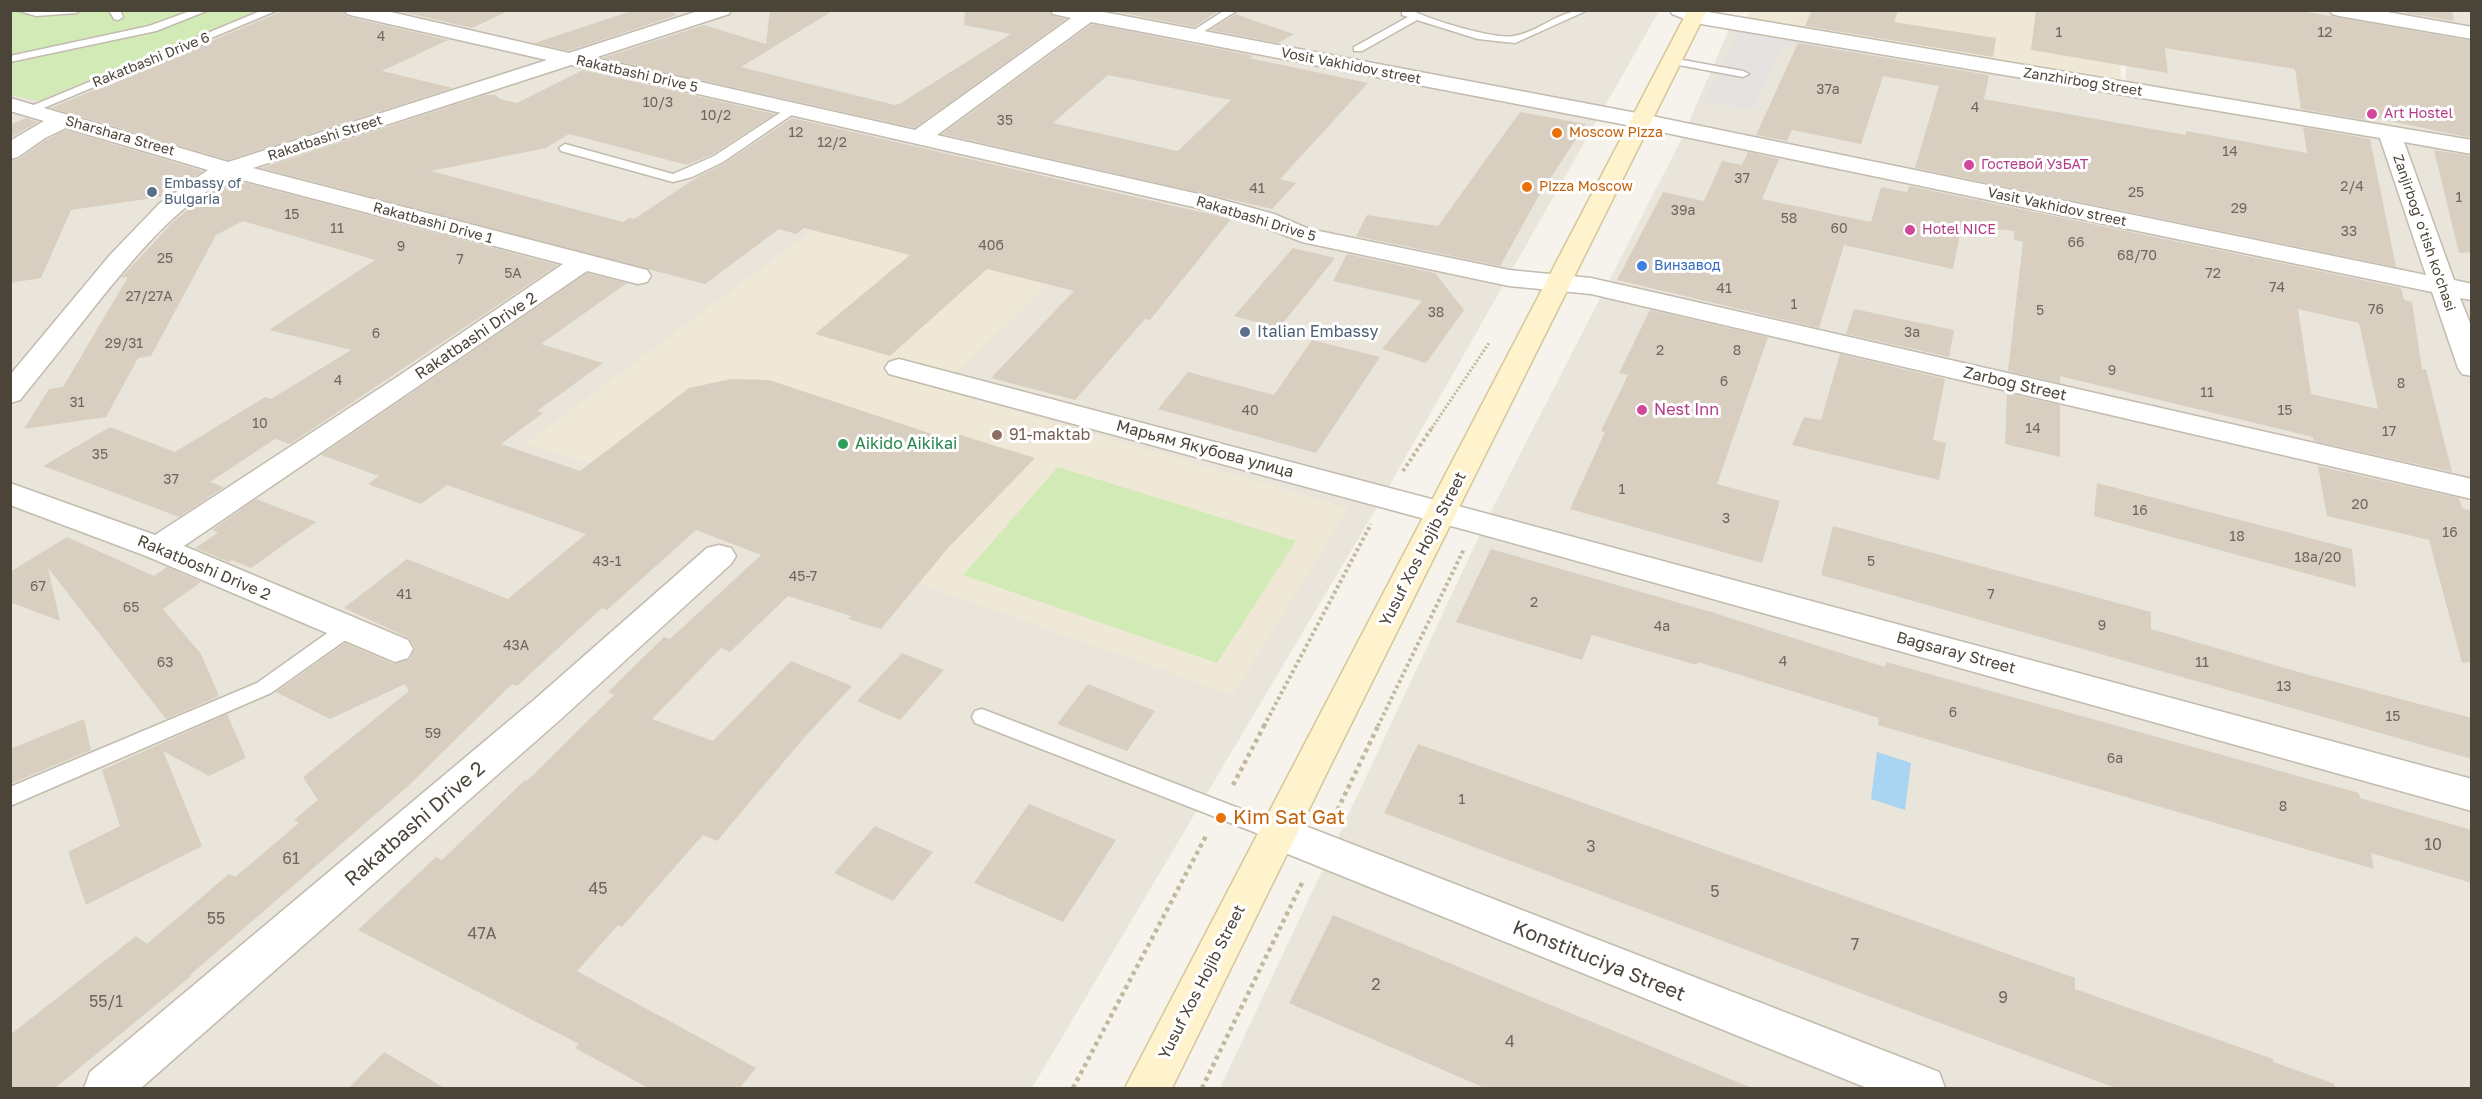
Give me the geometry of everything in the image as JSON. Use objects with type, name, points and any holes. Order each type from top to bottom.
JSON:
[{"type":"main road","name":"Yusuf Xos Hojib Street","points":[[1148,1089],[1277,832],[1642,121],[1672,61],[1691,13]]},
{"type":"street","name":"Rakatbashi Drive 5","points":[[354,10],[1203,202],[1264,219],[1302,235],[1509,278],[1558,284]]},
{"type":"street","name":"Rakatbashi Street","points":[[10,394],[22,367],[119,260],[171,207],[205,179],[228,169],[722,10]]},
{"type":"street","name":"Vosit Vakhidov street","points":[[1060,10],[1642,121]]},
{"type":"street","points":[[2343,11],[2471,33],[2472,16]]},
{"type":"street","name":"Zanzhirbog Street","points":[[1691,13],[2472,147]]},
{"type":"street","points":[[920,137],[1086,16]]},
{"type":"street","name":"Sharshara Street","points":[[20,107],[228,169]]},
{"type":"street","points":[[10,152],[37,133],[64,120]]},
{"type":"street","name":"Vasit Vakhidov street","points":[[1642,121],[2472,292]]},
{"type":"street","name":"Zanjirbog' o'tish ko'chasi","points":[[2389,133],[2472,368]]},
{"type":"street","name":"Rakatbashi Drive 1","points":[[228,169],[638,276]]},
{"type":"street","name":"Rakatbashi Drive 2","points":[[158,548],[417,376],[583,262]]},
{"type":"street","name":"Zarbog Street","points":[[1558,284],[1591,286],[2472,489]]},
{"type":"street","name":"Марьям Якубова улица","points":[[900,368],[1441,513]]},
{"type":"street","name":"Rakatboshi Drive 2","points":[[10,493],[158,548],[395,649]]},
{"type":"street","name":"Bagsarаy Street","points":[[1441,513],[2472,795]]},
{"type":"street","name":"Rakatbashi Drive 2","points":[[107,1089],[548,709],[719,556]]},
{"type":"street","name":"Konstituciya Street","points":[[1277,832],[1922,1089]]},
{"type":"lane","points":[[21,10],[36,13],[76,10]]},
{"type":"lane","points":[[10,59],[152,29],[204,10]]},
{"type":"lane","name":"Rakatbashi Drive 6","points":[[20,107],[273,10]]},
{"type":"lane","points":[[1191,36],[1233,10]]},
{"type":"lane","points":[[1358,49],[1412,13],[1478,36],[1515,40],[1583,10]]},
{"type":"lane","points":[[1672,61],[1743,74]]},
{"type":"lane","points":[[565,148],[674,178],[686,176],[753,136],[792,109]]},
{"type":"lane","points":[[10,797],[264,688],[347,628]]},
{"type":"lane","points":[[982,717],[1277,832]]},
{"type":"path","points":[[1229,793],[1385,497],[1491,340]]},
{"type":"path","points":[[1073,1089],[1213,825]]},
{"type":"shaded area","points":[[1750,10],[2118,11],[2121,79],[1746,20]]},
{"type":"shaded area","points":[[10,11],[1659,11],[1383,497],[1032,1088],[11,1088]]},
{"type":"shaded area","points":[[2129,11],[2471,11],[2471,1088],[1220,1088],[1490,513],[1681,140],[1731,25],[2125,93]]},
{"type":"shaded area","points":[[1741,29],[1865,50],[1862,58],[1783,45],[1753,110],[1704,101]]},
{"type":"shaded area","name":"91-maktab","points":[[903,163],[1127,212],[938,389],[1349,508],[1233,695],[786,536],[906,425],[769,380],[731,379],[689,388],[591,463],[525,444]]},
{"type":"green space","points":[[11,11],[257,11],[38,101],[11,95]]},
{"type":"green space","points":[[1058,467],[1296,541],[1217,663],[963,575]]},
{"type":"water","points":[[1877,752],[1911,763],[1905,810],[1871,799]]},
{"type":"building","points":[[285,10],[343,10],[346,16],[448,40],[382,71],[453,88],[228,160],[51,108]]},
{"type":"building","points":[[394,10],[510,10],[472,28]]},
{"type":"building","points":[[635,10],[668,10],[677,15],[569,51],[534,43]]},
{"type":"building","points":[[770,10],[834,10],[741,67],[895,105],[1011,34],[964,25],[965,10],[1049,10],[1053,16],[1066,19],[915,128],[602,58],[704,25],[766,44]]},
{"type":"building","points":[[1108,10],[1220,10],[1194,27]]},
{"type":"building","points":[[1812,10],[1898,10],[1894,22],[1996,38],[1993,57],[1805,26]]},
{"type":"building","points":[[2036,10],[2296,10],[2472,41],[2472,138],[2364,116],[2365,120],[2301,109],[2295,69],[2165,48],[2168,73],[2031,50]]},
{"type":"building","points":[[2405,10],[2452,10],[2454,21],[2406,13]]},
{"type":"building","points":[[1236,14],[1294,34],[1278,43],[1210,30]]},
{"type":"building","points":[[1092,24],[1254,56],[1249,58],[1368,83],[1280,179],[1296,183],[1272,209],[942,134]],"holes":[[[1108,75],[1231,100],[1178,151],[1053,123]]]},
{"type":"building","points":[[1798,43],[1989,75],[1984,99],[2186,135],[2186,131],[2307,153],[2303,127],[2370,139],[2396,267],[1915,168],[1939,86],[1883,76],[1861,144],[1792,130],[1787,141],[1756,135]]},
{"type":"building","points":[[583,70],[775,114],[713,154],[687,165],[569,134],[546,148],[431,171],[623,222],[629,218],[634,219],[699,176],[724,164],[792,118],[1231,219],[1150,320],[1145,319],[1075,400],[991,378],[1074,291],[987,269],[890,356],[815,334],[910,255],[804,228],[796,234],[779,229],[705,284],[261,168],[485,95],[495,95],[500,99],[517,103]]},
{"type":"building","points":[[1520,112],[1586,124],[1538,197],[1500,266],[1356,236],[1367,215],[1438,226]]},
{"type":"building","points":[[26,118],[38,122],[10,138],[10,125]]},
{"type":"building","points":[[66,130],[203,171],[167,196],[71,210],[41,278],[10,283],[10,161],[19,159],[46,140]]},
{"type":"building","points":[[2434,150],[2472,156],[2472,252],[2459,253]]},
{"type":"building","points":[[1748,152],[1779,159],[1762,199],[1871,222],[1881,187],[1907,192],[1909,186],[2401,288],[2404,300],[2412,302],[2422,369],[2426,369],[2452,472],[2314,441],[2313,437],[2060,376],[2060,383],[2008,371],[2023,242],[2014,240],[2014,231],[1985,228],[1984,234],[1961,229],[1953,269],[1844,245],[1819,328],[1617,280],[1663,192],[1704,201],[1722,161],[1742,165]],"holes":[[[2298,309],[2359,323],[2378,409],[2311,394]]]},
{"type":"building","points":[[231,179],[558,265],[290,444],[275,439],[210,482],[224,487],[179,517],[43,466],[110,427],[175,452],[265,397],[271,399],[351,350],[269,330],[375,260],[243,221],[216,235],[151,356],[138,358],[106,417],[24,429],[49,389],[63,387],[128,277],[121,278],[175,220]]},
{"type":"building","points":[[1293,248],[1335,258],[1279,328],[1234,316]]},
{"type":"building","points":[[1347,254],[1435,273],[1464,310],[1426,363],[1382,349],[1422,301],[1333,281]]},
{"type":"building","points":[[587,273],[627,283],[541,344],[603,363],[537,411],[543,413],[501,444],[580,471],[689,388],[731,379],[769,380],[953,441],[960,435],[1035,458],[948,548],[881,629],[848,619],[851,616],[788,596],[730,652],[721,648],[652,719],[713,741],[791,661],[852,686],[803,739],[717,841],[703,835],[622,927],[618,925],[577,971],[756,1068],[739,1089],[650,1089],[575,1048],[579,1044],[358,930],[436,857],[442,860],[525,780],[527,781],[614,695],[608,692],[664,637],[670,639],[761,555],[696,530],[607,610],[602,608],[517,686],[512,684],[407,787],[191,976],[54,1089],[10,1089],[10,1035],[136,936],[147,944],[229,874],[235,877],[299,823],[294,820],[318,800],[303,777],[409,691],[405,684],[330,719],[276,692],[345,643],[394,664],[410,659],[415,648],[409,638],[344,608],[407,559],[508,599],[586,534],[447,485],[421,504],[368,484],[379,476],[321,455]]},
{"type":"building","points":[[1854,309],[1954,330],[1949,357],[1846,334]]},
{"type":"building","points":[[1650,310],[1768,337],[1717,484],[1780,501],[1762,563],[1570,509],[1605,432],[1601,431],[1628,375],[1619,373]]},
{"type":"building","points":[[1312,340],[1380,357],[1316,453],[1158,409],[1188,372],[1274,395]]},
{"type":"building","points":[[1840,354],[1945,379],[1933,440],[1946,443],[1939,480],[1792,445],[1804,417],[1821,420]]},
{"type":"building","points":[[2007,393],[2060,405],[2060,457],[2005,444]]},
{"type":"building","points":[[2318,466],[2459,498],[2462,508],[2472,511],[2472,662],[2462,663],[2429,540],[2327,516]]},
{"type":"building","points":[[2097,483],[2352,549],[2356,587],[2094,516]]},
{"type":"building","points":[[256,499],[316,522],[251,568],[195,548],[218,533],[212,530]]},
{"type":"building","points":[[1833,526],[2151,612],[2151,629],[2302,673],[2472,718],[2472,759],[1821,575]]},
{"type":"building","points":[[67,537],[154,576],[167,567],[201,582],[163,609],[201,654],[219,696],[166,719],[48,568],[60,621],[10,602],[10,572]]},
{"type":"building","points":[[1491,549],[1711,612],[1885,667],[1886,662],[2190,746],[2359,793],[2360,798],[2472,830],[2472,883],[2371,853],[2374,869],[1878,725],[1879,718],[1698,662],[1697,665],[1592,635],[1582,660],[1456,622]]},
{"type":"building","points":[[902,653],[944,670],[900,720],[857,701]]},
{"type":"building","points":[[1088,684],[1155,711],[1127,751],[1057,724]]},
{"type":"building","points":[[227,714],[246,758],[209,776],[163,751],[202,846],[86,905],[68,852],[120,826],[102,770]]},
{"type":"building","points":[[84,719],[91,750],[10,784],[10,749]]},
{"type":"building","points":[[1418,744],[2075,978],[2075,989],[2273,1059],[2273,1062],[2335,1084],[2334,1089],[2118,1089],[1916,1014],[1384,813]]},
{"type":"building","points":[[1029,804],[1116,840],[1063,922],[974,883]]},
{"type":"building","points":[[875,826],[933,852],[893,901],[834,873]]},
{"type":"building","points":[[1333,915],[1752,1088],[1487,1089],[1289,1003]]},
{"type":"building","points":[[384,1052],[446,1089],[348,1089]]},
{"type":"place","name":"Art Hostel","points":[[2372,114]]},
{"type":"place","name":"Moscow Pizza","points":[[1557,133]]},
{"type":"place","name":"Гостевой УзБАТ","points":[[1969,165]]},
{"type":"place","name":"Pizza Moscow","points":[[1527,187]]},
{"type":"place","name":"Embassy of Bulgaria","points":[[152,192]]},
{"type":"place","name":"Hotel NICE","points":[[1910,230]]},
{"type":"place","name":"Винзавод","points":[[1642,266]]},
{"type":"place","name":"Italian Embassy","points":[[1245,332]]},
{"type":"place","name":"Nest Inn","points":[[1642,410]]},
{"type":"place","name":"91-maktab","points":[[997,435]]},
{"type":"place","name":"Aikido Aikikai","points":[[843,444]]},
{"type":"place","name":"Kim Sat Gat","points":[[1221,818]]}]
